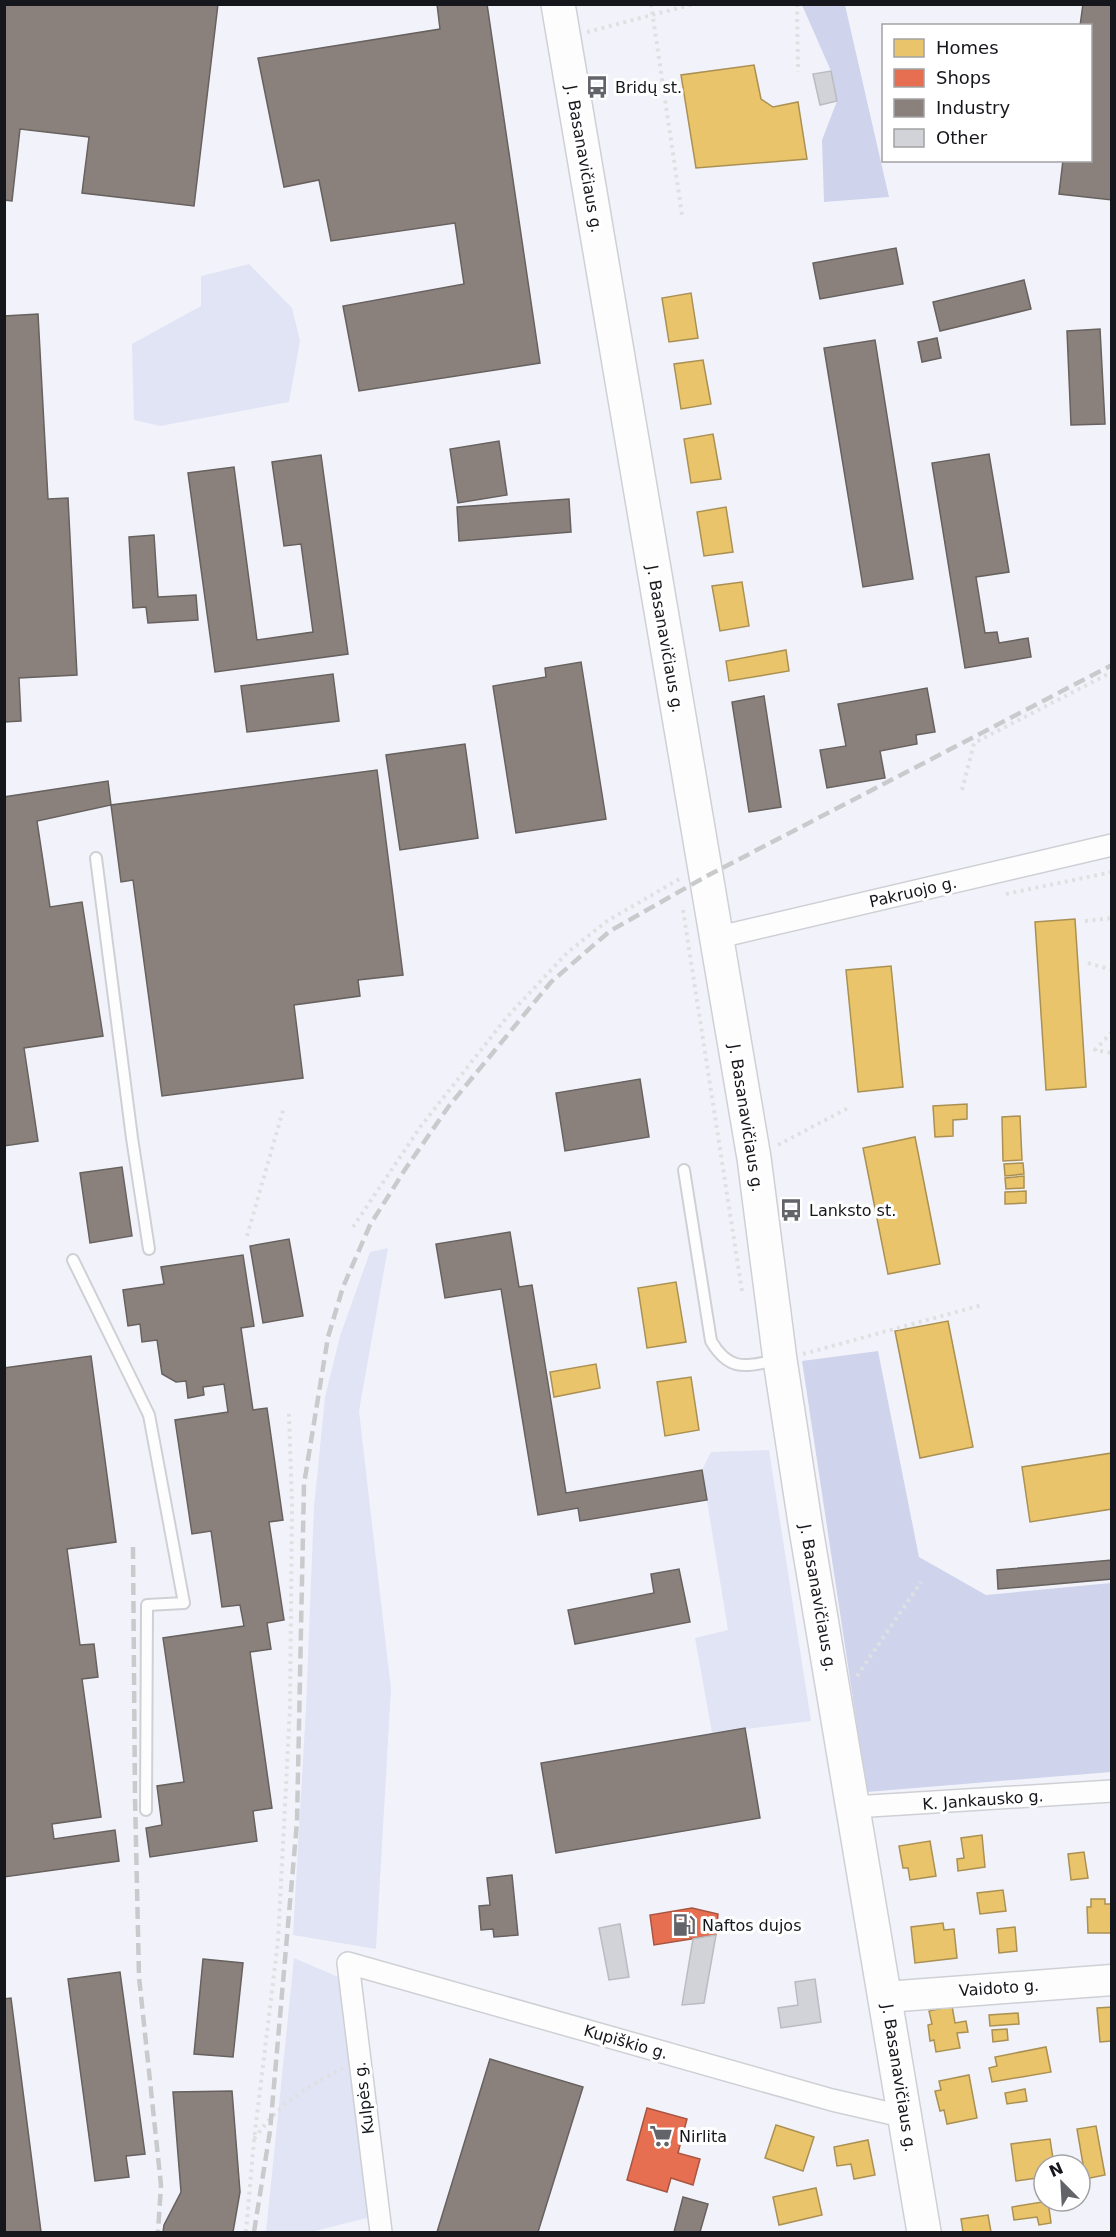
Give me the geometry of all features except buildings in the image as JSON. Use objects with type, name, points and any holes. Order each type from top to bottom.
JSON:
[{"type":"main road","name":"J. Basanavičiaus g.","points":[[558,4],[754,1158],[780,1360],[924,2232]]},
{"type":"main road","name":"Vaidoto g.","points":[[886,1997],[1112,1980]]},
{"type":"street","name":"Pakruojo g.","points":[[715,938],[1112,845]]},
{"type":"street","name":"K. Jankausko g.","points":[[854,1807],[1112,1791]]},
{"type":"street","name":"Kulpės g.","points":[[348,1963],[381,2232]]},
{"type":"street","name":"Kupiškio g.","points":[[348,1963],[832,2100],[906,2117]]},
{"type":"lane","points":[[96,858],[132,1138],[149,1249]]},
{"type":"lane","points":[[684,1170],[711,1341],[719,1354],[731,1364],[747,1366],[780,1360]]},
{"type":"lane","points":[[73,1260],[148,1415],[184,1603],[147,1605],[146,1810]]},
{"type":"path","points":[[651,4],[682,215]]},
{"type":"path","points":[[564,38],[694,4]]},
{"type":"path","points":[[797,4],[798,72]]},
{"type":"path","points":[[962,790],[974,743],[1112,672]]},
{"type":"path","points":[[353,1227],[421,1126],[507,1017],[568,952],[625,910],[703,866]]},
{"type":"path","points":[[1006,894],[1112,872]]},
{"type":"path","points":[[1085,921],[1112,918]]},
{"type":"path","points":[[1088,963],[1112,970]]},
{"type":"path","points":[[1112,1032],[1095,1050],[1112,1053]]},
{"type":"path","points":[[247,1236],[284,1107]]},
{"type":"path","points":[[754,1158],[850,1107]]},
{"type":"path","points":[[780,1360],[982,1305]]},
{"type":"path","points":[[246,2232],[254,2140],[278,1941],[289,1732],[292,1505],[290,1414]]},
{"type":"path","points":[[837,1707],[921,1582]]},
{"type":"path","points":[[254,2140],[272,2116],[301,2091],[359,2059]]},
{"type":"shaded area","points":[[802,5],[845,5],[889,197],[824,202],[822,140],[837,101],[831,71]]},
{"type":"shaded area","points":[[249,264],[292,308],[300,341],[289,402],[160,426],[134,420],[132,344],[201,306],[201,276]]},
{"type":"shaded area","points":[[388,1248],[359,1411],[391,1689],[376,1949],[293,1935],[306,1707],[314,1507],[325,1397],[340,1336],[370,1252]]},
{"type":"shaded area","points":[[878,1351],[919,1557],[986,1595],[1111,1583],[1111,1772],[867,1792],[802,1361]]},
{"type":"shaded area","points":[[769,1450],[811,1721],[712,1733],[695,1638],[728,1630],[702,1470],[711,1452]]},
{"type":"shaded area","points":[[294,1958],[343,1979],[371,2217],[311,2232],[266,2232]]},
{"type":"railway","points":[[254,2232],[270,2131],[297,1822],[304,1484],[328,1337],[343,1287],[370,1225],[449,1106],[551,982],[610,931],[705,877],[1112,665]]},
{"type":"railway","points":[[133,1547],[139,1977],[161,2185],[158,2232]]},
{"type":"place","name":"Bridų st.","points":[[597,87]]},
{"type":"place","name":"Lanksto st.","points":[[791,1210]]},
{"type":"place","name":"Naftos dujos","points":[[684,1925]]},
{"type":"place","name":"Nirlita","points":[[661,2136]]}]
